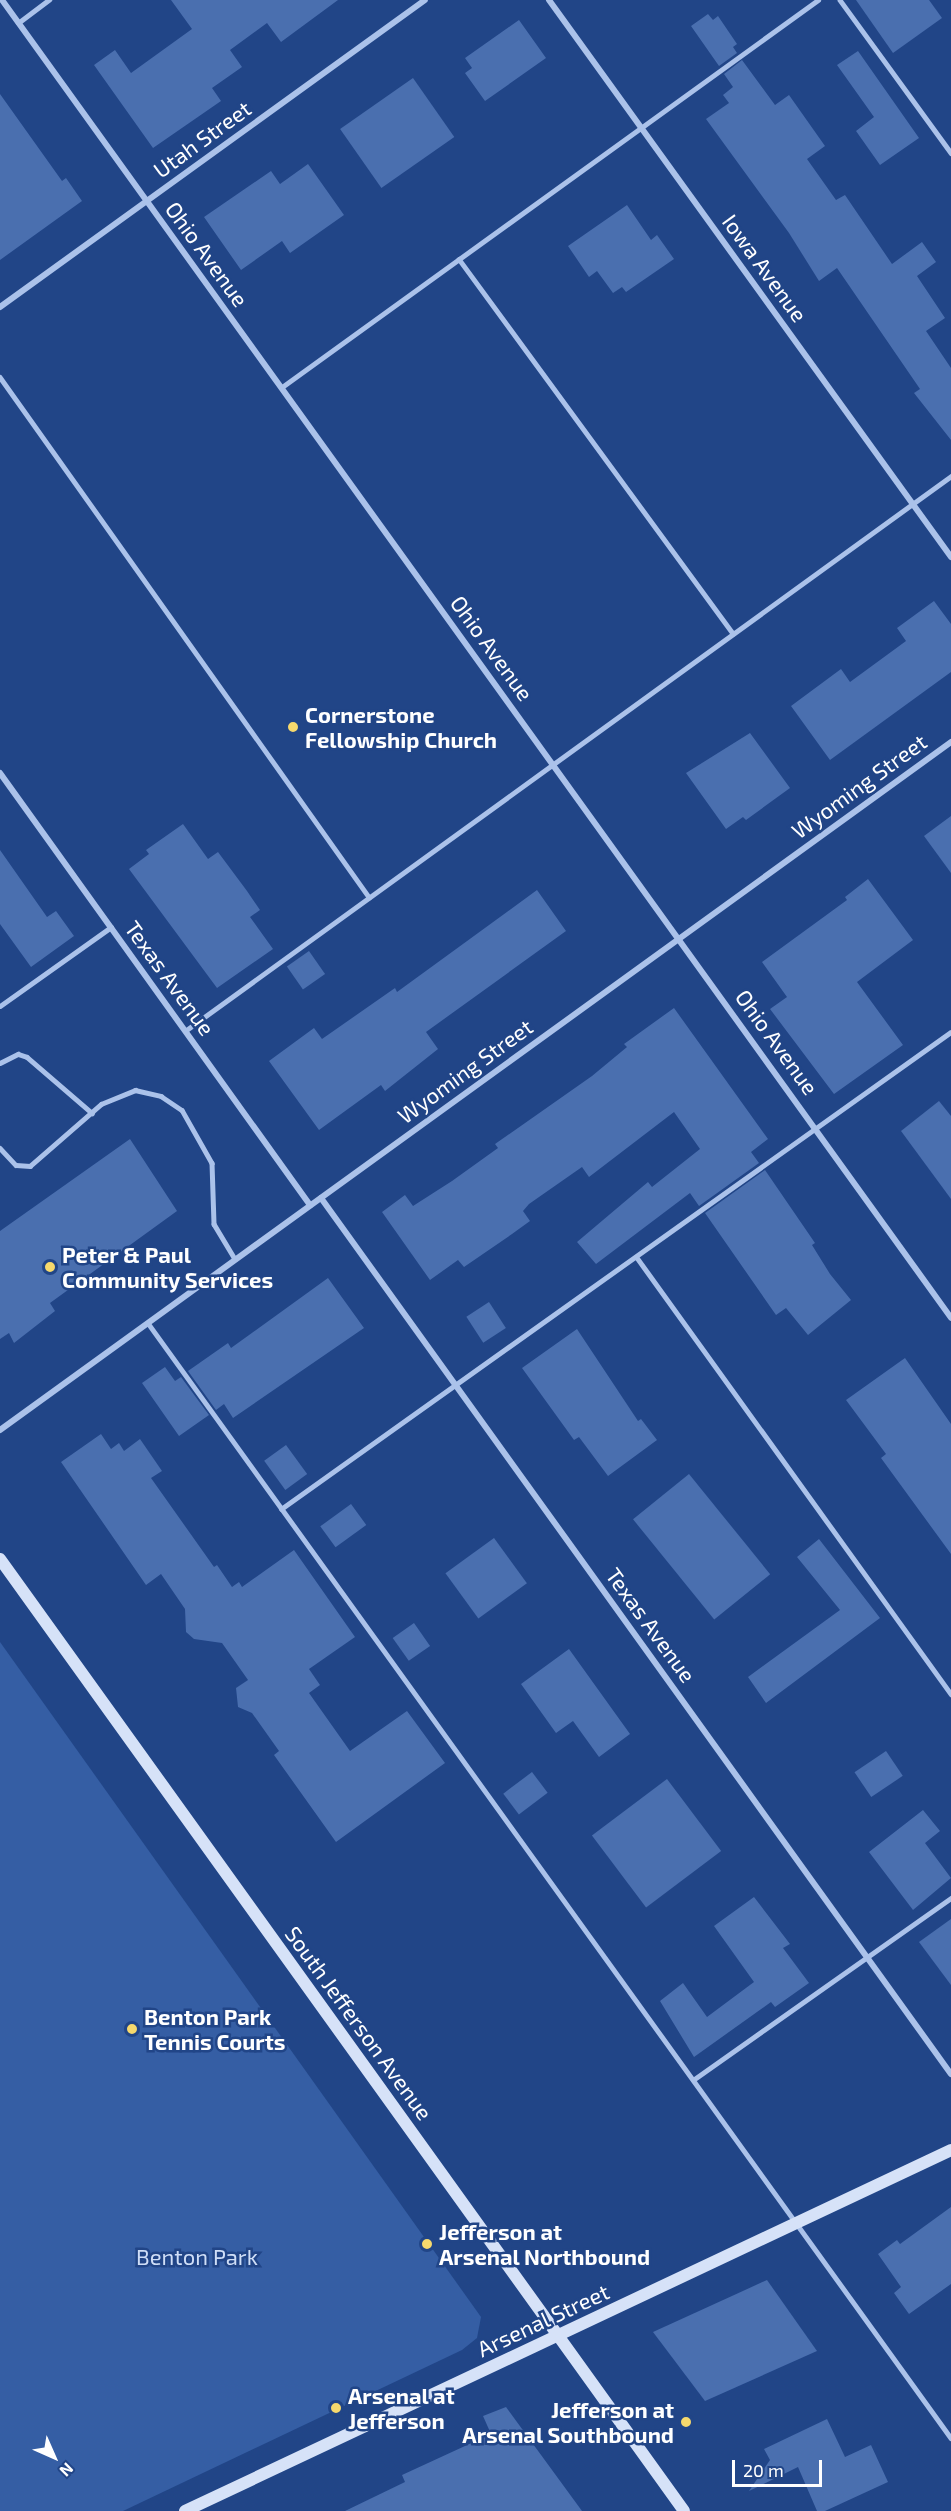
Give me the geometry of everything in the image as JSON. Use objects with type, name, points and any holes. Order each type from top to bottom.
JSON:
[{"type":"main road","name":"South Jefferson Avenue","points":[[0,1559],[684,2511]]},
{"type":"main road","name":"Arsenal Street","points":[[185,2511],[201,2508],[951,2150]]},
{"type":"street","name":"Ohio Avenue","points":[[2,0],[680,938],[951,1318]]},
{"type":"street","name":"Utah Street","points":[[0,307],[425,0]]},
{"type":"street","name":"Iowa Avenue","points":[[549,0],[951,557]]},
{"type":"street","name":"Wyoming Street","points":[[0,1430],[951,742]]},
{"type":"street","name":"Texas Avenue","points":[[0,773],[310,1205]]},
{"type":"street","name":"Texas Avenue","points":[[321,1198],[951,2074]]},
{"type":"lane","points":[[18,23],[49,0]]},
{"type":"lane","points":[[282,387],[818,0]]},
{"type":"lane","points":[[840,0],[951,153]]},
{"type":"lane","points":[[459,259],[734,633]]},
{"type":"lane","points":[[0,378],[369,897]]},
{"type":"lane","points":[[185,1030],[951,476]]},
{"type":"lane","points":[[0,1006],[111,927]]},
{"type":"lane","points":[[280,1509],[456,1383],[638,1258],[951,1032]]},
{"type":"lane","points":[[0,1063],[18,1054],[27,1057],[92,1113]]},
{"type":"lane","points":[[0,1148],[16,1166],[30,1166],[101,1104],[135,1090],[161,1096],[182,1110],[212,1163],[214,1224],[235,1259]]},
{"type":"lane","points":[[638,1258],[951,1694]]},
{"type":"lane","points":[[148,1322],[280,1509],[951,2438]]},
{"type":"lane","points":[[693,2080],[951,1898]]},
{"type":"green space","name":"Benton Park","points":[[0,1642],[481,2317],[477,2338],[462,2350],[123,2511],[0,2511]]},
{"type":"building","points":[[171,0],[338,0],[281,42],[267,23],[230,50],[242,67],[212,88],[221,101],[153,148],[94,65],[115,50],[131,73],[192,29]]},
{"type":"building","points":[[856,0],[929,0],[942,18],[893,53]]},
{"type":"building","points":[[708,14],[713,20],[718,16],[737,44],[733,47],[737,53],[719,66],[691,26]]},
{"type":"building","points":[[519,20],[546,58],[485,101],[465,73],[472,68],[465,58]]},
{"type":"building","points":[[858,51],[919,138],[880,165],[856,131],[874,117],[837,65]]},
{"type":"building","points":[[742,60],[775,105],[789,95],[825,146],[807,159],[836,200],[845,195],[892,264],[922,242],[936,262],[917,276],[945,318],[926,331],[951,368],[951,440],[914,393],[920,389],[837,268],[819,281],[789,233],[706,119],[729,103],[723,95],[733,87],[724,74]]},
{"type":"building","points":[[413,78],[454,137],[381,188],[340,129]]},
{"type":"building","points":[[0,94],[62,181],[66,178],[82,201],[0,260]]},
{"type":"building","points":[[308,164],[344,215],[290,253],[282,241],[241,270],[204,217],[271,171],[280,184]]},
{"type":"building","points":[[627,205],[651,240],[657,235],[674,259],[626,292],[622,287],[613,293],[597,271],[589,277],[568,246]]},
{"type":"building","points":[[934,601],[951,624],[951,672],[830,760],[791,706],[841,669],[850,682],[906,641],[897,628]]},
{"type":"building","points":[[750,733],[790,788],[746,820],[743,817],[726,829],[686,773]]},
{"type":"building","points":[[951,816],[951,873],[924,836]]},
{"type":"building","points":[[183,824],[208,859],[218,852],[247,891],[260,910],[250,917],[273,949],[217,988],[129,869],[149,854],[146,850]]},
{"type":"building","points":[[0,850],[47,917],[56,911],[74,936],[31,967],[0,924]]},
{"type":"building","points":[[868,879],[913,940],[857,982],[903,1045],[834,1094],[770,1009],[787,997],[762,962],[847,900],[845,897]]},
{"type":"building","points":[[537,890],[566,931],[426,1032],[438,1049],[385,1091],[381,1085],[319,1130],[269,1061],[314,1028],[322,1039],[395,988],[397,992]]},
{"type":"building","points":[[309,951],[325,974],[303,989],[287,966]]},
{"type":"building","points":[[674,1008],[768,1139],[751,1152],[759,1163],[699,1206],[690,1193],[596,1264],[577,1242],[648,1182],[652,1187],[700,1149],[674,1112],[589,1177],[582,1167],[529,1204],[523,1211],[530,1221],[512,1234],[464,1267],[458,1260],[430,1280],[382,1212],[405,1195],[413,1206],[452,1181],[498,1148],[495,1144],[592,1076],[627,1047],[624,1044]]},
{"type":"building","points":[[939,1101],[951,1116],[951,1199],[901,1131]]},
{"type":"building","name":"Peter & Paul Community Services","points":[[130,1139],[177,1211],[50,1303],[55,1311],[14,1343],[9,1333],[0,1339],[0,1231]]},
{"type":"building","points":[[765,1170],[815,1243],[812,1245],[830,1274],[851,1300],[808,1335],[786,1308],[776,1315],[705,1213]]},
{"type":"building","points":[[328,1278],[364,1328],[233,1418],[224,1404],[216,1410],[188,1371],[228,1343],[231,1348]]},
{"type":"building","points":[[489,1302],[506,1328],[483,1343],[466,1317]]},
{"type":"building","points":[[577,1329],[638,1421],[641,1419],[657,1440],[608,1476],[579,1437],[574,1440],[522,1368]]},
{"type":"building","points":[[905,1358],[951,1424],[951,1554],[881,1458],[886,1454],[846,1400]]},
{"type":"building","points":[[165,1367],[175,1381],[181,1377],[209,1415],[179,1436],[142,1383]]},
{"type":"building","points":[[101,1434],[111,1449],[119,1443],[124,1451],[140,1439],[162,1471],[151,1478],[214,1567],[217,1565],[232,1587],[239,1582],[242,1587],[294,1550],[355,1637],[309,1669],[320,1685],[309,1693],[350,1751],[407,1711],[445,1763],[336,1842],[274,1755],[279,1751],[252,1713],[238,1707],[236,1688],[248,1680],[222,1643],[194,1639],[186,1632],[185,1609],[161,1574],[146,1585],[61,1462]]},
{"type":"building","points":[[286,1445],[307,1474],[285,1490],[264,1461]]},
{"type":"building","points":[[689,1474],[770,1574],[714,1620],[633,1519]]},
{"type":"building","points":[[351,1504],[366,1525],[336,1547],[320,1526]]},
{"type":"building","points":[[494,1538],[527,1583],[478,1619],[445,1573]]},
{"type":"building","points":[[819,1539],[880,1618],[766,1703],[748,1677],[840,1610],[797,1557]]},
{"type":"building","points":[[414,1623],[430,1646],[409,1661],[393,1638]]},
{"type":"building","points":[[569,1649],[630,1734],[599,1757],[573,1721],[556,1733],[521,1684]]},
{"type":"building","points":[[886,1751],[903,1776],[871,1797],[854,1772]]},
{"type":"building","points":[[532,1772],[548,1793],[519,1814],[503,1794]]},
{"type":"building","points":[[667,1779],[721,1851],[646,1907],[592,1836]]},
{"type":"building","points":[[923,1810],[940,1831],[925,1843],[951,1878],[913,1910],[869,1852]]},
{"type":"building","points":[[754,1897],[790,1944],[783,1948],[809,1983],[775,2007],[771,2002],[694,2057],[660,2001],[683,1983],[707,2017],[754,1982],[714,1926]]},
{"type":"building","points":[[951,1919],[951,1985],[919,1942]]},
{"type":"building","points":[[951,2207],[951,2284],[909,2314],[894,2293],[901,2287],[878,2254],[897,2240],[900,2244]]},
{"type":"building","points":[[767,2280],[817,2351],[705,2401],[653,2332]]},
{"type":"building","points":[[506,2407],[582,2511],[345,2511],[405,2482],[402,2475],[491,2434],[483,2416]]},
{"type":"building","points":[[827,2419],[845,2457],[871,2445],[888,2482],[825,2511],[817,2511],[798,2467],[749,2491],[770,2460],[764,2449]]},
{"type":"place","name":"Cornerstone Fellowship Church","points":[[293,727]]},
{"type":"place","name":"Peter & Paul Community Services","points":[[50,1267]]},
{"type":"place","name":"Benton Park Tennis Courts","points":[[132,2029]]},
{"type":"place","name":"Jefferson at Arsenal Northbound","points":[[427,2244]]},
{"type":"place","name":"Arsenal at Jefferson","points":[[336,2408]]},
{"type":"place","name":"Jefferson at Arsenal Southbound","points":[[686,2422]]}]
